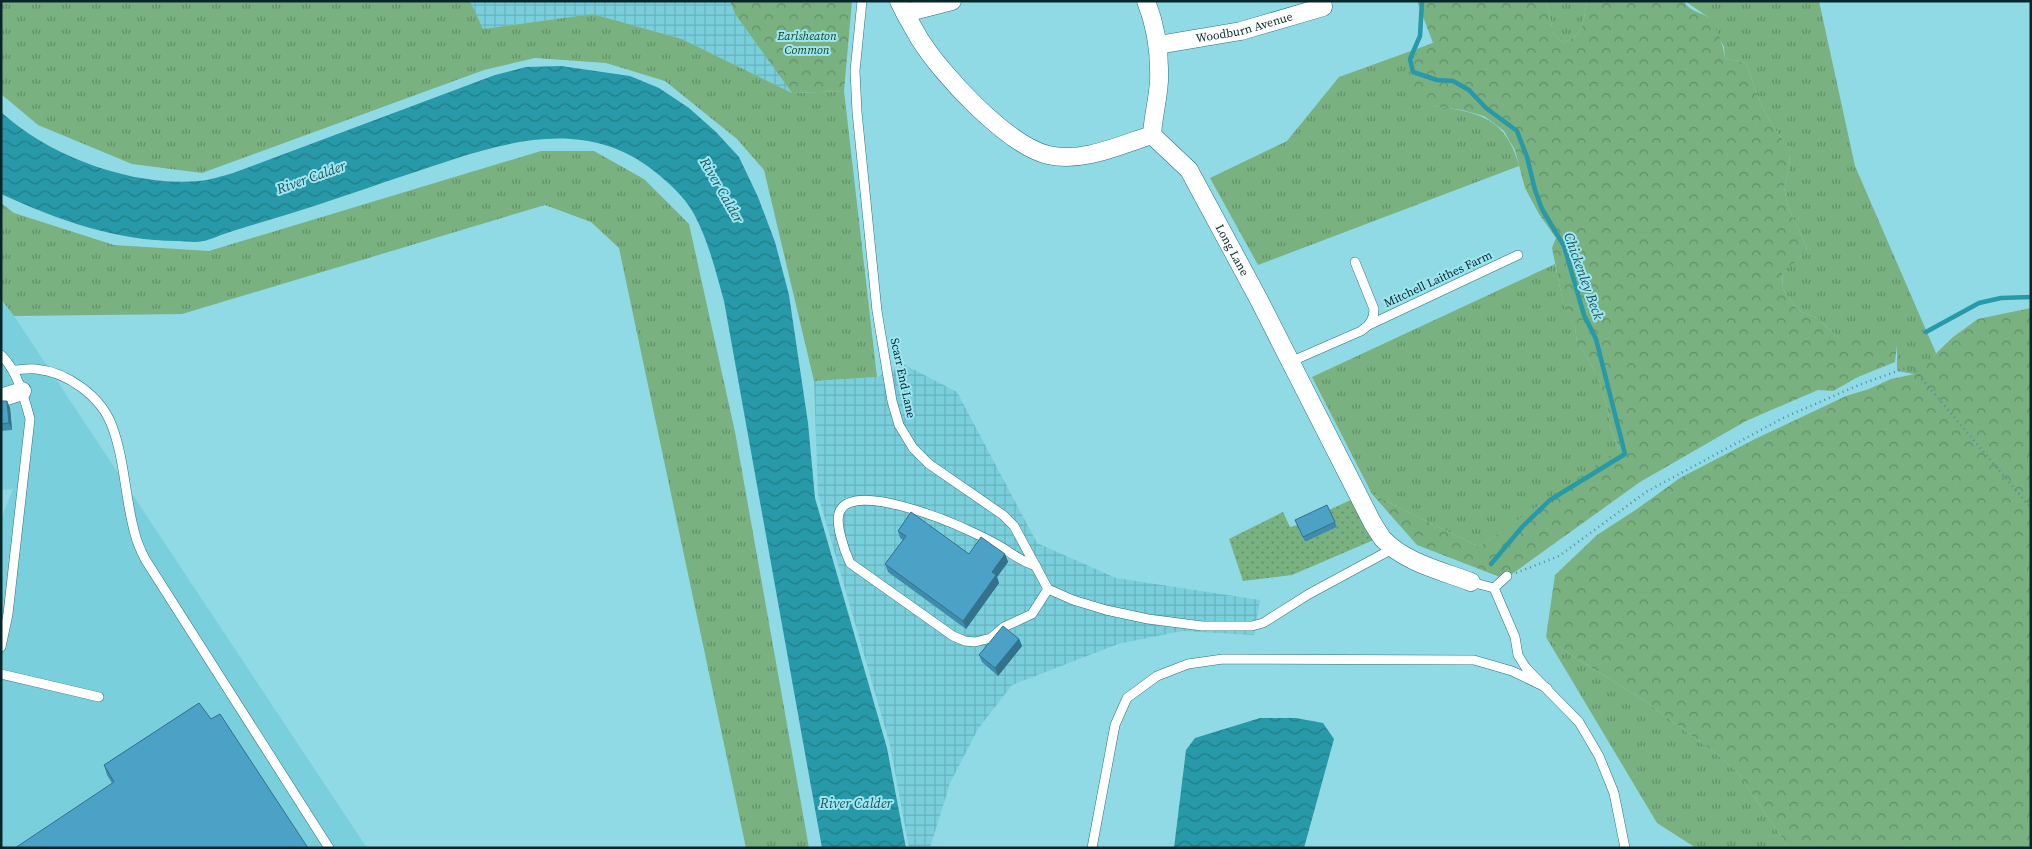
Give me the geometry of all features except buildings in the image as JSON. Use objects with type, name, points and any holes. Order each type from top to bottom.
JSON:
[{"type":"street","points":[[952,1],[902,7],[920,40],[968,99],[999,127],[1026,146],[1048,155],[1082,156],[1152,135],[1153,113],[1159,82],[1158,45],[1146,1]]},
{"type":"street","name":"Woodburn Avenue","points":[[1158,45],[1241,31],[1323,7],[1322,1]]},
{"type":"street","name":"Long Lane","points":[[1152,135],[1189,170],[1258,298],[1372,522],[1382,538],[1414,560],[1471,582]]},
{"type":"street","points":[[1,398],[22,391]]},
{"type":"lane","name":"Scarr End Lane","points":[[862,1],[855,71],[857,112],[877,310],[892,400],[899,425],[913,448],[929,464],[1003,515],[1014,526],[1048,589]]},
{"type":"lane","name":"Mitchell Laithes Farm","points":[[1290,362],[1361,331],[1369,325],[1518,255]]},
{"type":"lane","name":"Mitchell Laithes Farm","points":[[1355,262],[1374,308],[1374,316],[1369,325]]},
{"type":"lane","points":[[1,354],[13,370],[22,391],[30,419],[1,647]]},
{"type":"lane","points":[[13,370],[36,369],[60,374],[82,388],[100,406],[112,425],[120,454],[135,535],[144,559],[329,848]]},
{"type":"lane","points":[[1036,566],[1023,563],[1002,547],[972,532],[918,511],[883,501],[852,503],[840,511],[840,531],[850,563],[953,636],[965,641],[975,642],[991,638],[1004,627],[1032,614],[1048,589],[1073,600],[1106,610],[1148,619],[1233,626],[1263,623],[1309,594],[1394,548]]},
{"type":"lane","points":[[1507,576],[1494,588],[1515,637],[1518,655],[1526,668],[1578,722],[1599,756],[1614,793],[1626,848]]},
{"type":"lane","name":"Long Lane","points":[[1471,582],[1494,588]]},
{"type":"lane","points":[[1092,848],[1115,725],[1127,698],[1157,676],[1188,664],[1223,659],[1474,660],[1512,671],[1547,688]]},
{"type":"lane","points":[[1,674],[98,697]]},
{"type":"path","points":[[1507,576],[1559,556],[1646,492],[1783,418],[1859,384],[1911,366],[2031,508]]},
{"type":"shaded area","points":[[469,1],[730,1],[735,14],[792,93],[682,39],[593,14],[483,29]]},
{"type":"shaded area","points":[[1,299],[367,848],[1,848],[1,519],[13,489],[1,490]]},
{"type":"shaded area","points":[[905,365],[957,392],[1037,543],[1116,578],[1260,600],[1254,635],[1182,631],[1118,644],[1012,685],[978,729],[950,783],[930,848],[909,848],[890,745],[818,495],[814,381],[877,377]]},
{"type":"green space","points":[[1,1],[470,1],[483,29],[593,14],[682,39],[792,93],[844,91],[877,377],[814,381],[764,170],[737,139],[665,81],[606,63],[535,58],[484,70],[202,173],[132,164],[38,125],[1,94]]},
{"type":"green space","name":"Earlsheaton Common","points":[[730,1],[852,1],[844,91],[792,93],[735,14]]},
{"type":"green space","points":[[1417,1],[1546,1],[1554,35],[1562,42],[1575,37],[1579,33],[1587,1],[1684,1],[1691,9],[1710,19],[1721,42],[1725,58],[1746,63],[1758,97],[1769,119],[1790,148],[1789,170],[1784,187],[1788,207],[1807,248],[1798,260],[1782,272],[1783,289],[1797,310],[1817,318],[1840,339],[1879,338],[1897,345],[1895,362],[1858,377],[1833,391],[1818,390],[1746,421],[1640,482],[1505,579],[1417,545],[1372,494],[1479,547],[1619,449],[1611,429],[1599,381],[1577,342],[1575,327],[1564,307],[1552,248],[1556,238],[1539,214],[1525,188],[1515,150],[1504,131],[1484,116],[1462,110],[1433,106],[1408,89],[1412,61],[1419,52],[1433,43]]},
{"type":"green space","points":[[1546,1],[1587,1],[1583,22],[1579,33],[1575,37],[1562,42],[1554,35]]},
{"type":"green space","points":[[1685,1],[1819,1],[1855,166],[1936,353],[1919,375],[1897,371],[1897,345],[1840,339],[1817,318],[1797,310],[1783,289],[1782,271],[1798,260],[1807,248],[1788,207],[1784,187],[1789,170],[1790,148],[1769,119],[1758,97],[1746,63],[1725,58],[1724,47],[1708,17]]},
{"type":"green space","points":[[1433,43],[1433,106],[1464,111],[1488,120],[1498,127],[1506,137],[1519,166],[1258,265],[1210,178],[1287,141],[1339,77]]},
{"type":"green space","points":[[541,151],[594,151],[644,179],[689,224],[735,432],[809,848],[746,848],[619,248],[591,222],[545,205],[182,314],[14,316],[1,299],[1,203],[14,213],[114,245],[209,251]]},
{"type":"green space","points":[[1555,264],[1564,306],[1575,327],[1577,342],[1599,381],[1611,429],[1619,450],[1479,547],[1372,494],[1312,377]]},
{"type":"green space","points":[[2031,308],[2031,848],[1789,848],[1738,773],[1718,755],[1642,699],[1546,637],[1555,575],[1597,535],[1680,478],[1755,439],[1846,396],[1869,389],[1891,379],[1915,374],[1953,337],[1978,319]]},
{"type":"green space","points":[[1357,497],[1376,539],[1292,575],[1243,581],[1229,539],[1283,512],[1290,527],[1297,525],[1305,542],[1337,527],[1329,510]]},
{"type":"green space","points":[[1546,637],[1642,699],[1718,755],[1738,773],[1789,848],[1696,848],[1657,823]]},
{"type":"water","name":"River Calder","points":[[561,66],[630,76],[659,88],[689,108],[716,132],[739,157],[758,197],[775,242],[789,295],[808,423],[815,498],[887,748],[906,848],[822,848],[724,301],[708,245],[694,214],[676,191],[654,171],[624,153],[594,142],[562,139],[530,140],[466,155],[209,240],[197,242],[155,240],[110,233],[66,220],[1,194],[1,112],[43,143],[94,166],[120,174],[147,179],[174,182],[199,181],[233,173],[495,75],[526,67]]},
{"type":"water","points":[[1260,718],[1296,718],[1323,723],[1334,739],[1304,848],[1174,848],[1186,750],[1195,738]]},
{"type":"waterway","name":"Chickenley Beck","points":[[1422,1],[1420,36],[1410,59],[1413,72],[1437,80],[1453,81],[1469,90],[1486,108],[1517,131],[1527,157],[1542,209],[1564,246],[1584,315],[1596,339],[1625,454],[1550,500],[1523,526],[1491,564]]},
{"type":"waterway","points":[[1926,332],[1979,303],[2001,298],[2031,297]]}]
